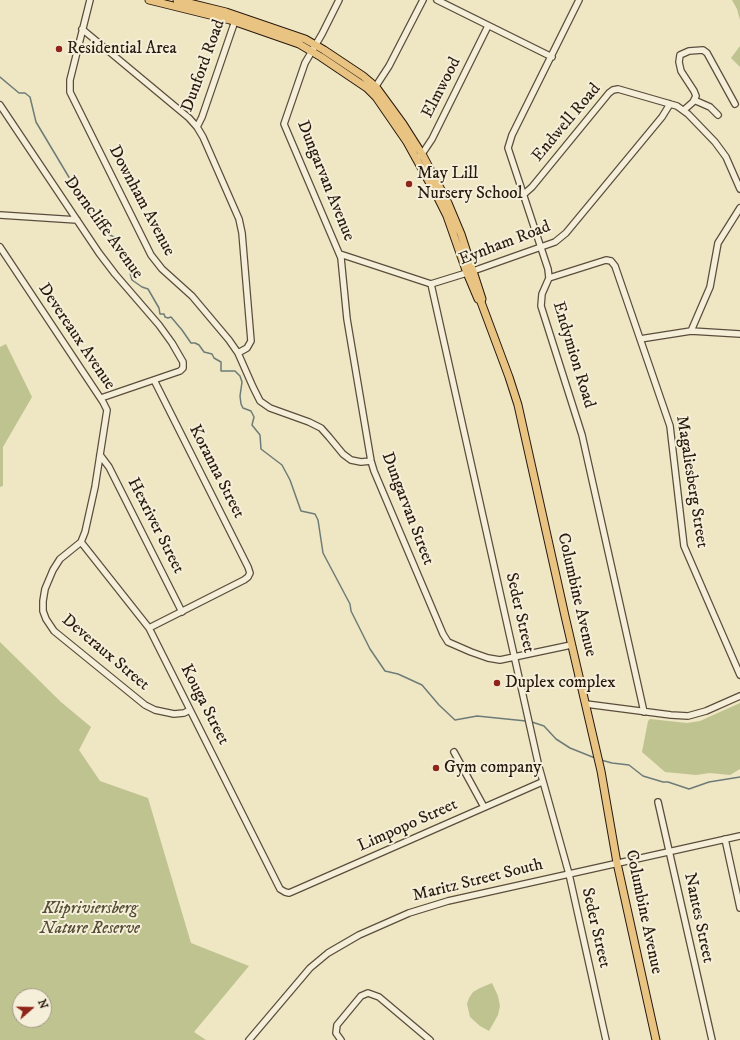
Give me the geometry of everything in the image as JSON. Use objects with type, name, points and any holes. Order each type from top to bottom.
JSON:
[{"type":"main road","name":"Columbine Avenue","points":[[149,0],[168,2],[236,18]]},
{"type":"main road","name":"Columbine Avenue","points":[[177,0],[236,18],[295,43],[314,48],[361,84],[373,90],[401,133],[420,156],[450,214],[478,300],[481,302],[518,405],[601,771],[617,863],[656,1040]]},
{"type":"street","name":"Downham Avenue","points":[[90,0],[69,88],[73,100],[151,255],[162,269],[192,296],[229,340],[238,353],[257,396],[265,405],[281,413],[309,422],[321,428],[343,454],[351,460],[361,462],[371,461]]},
{"type":"street","name":"Dungarvan Avenue","points":[[340,0],[303,68],[286,115],[285,126],[340,254]]},
{"type":"street","points":[[373,90],[392,60],[423,0]]},
{"type":"street","points":[[436,0],[552,58]]},
{"type":"street","name":"Endymion Road","points":[[579,0],[552,58],[508,143],[510,156],[542,247],[549,278],[541,298],[542,312],[581,430],[644,712]]},
{"type":"street","name":"Dunford Road","points":[[197,127],[202,117],[236,18]]},
{"type":"street","name":"Elmwood","points":[[420,156],[432,139],[488,26]]},
{"type":"street","points":[[82,29],[169,100],[197,127],[203,137],[236,212],[242,233],[251,341],[247,348],[238,353]]},
{"type":"street","points":[[684,110],[694,100],[695,92],[681,71],[679,60],[680,55],[685,52],[703,50],[707,53],[735,104]]},
{"type":"street","name":"Endwell Road","points":[[523,195],[532,187],[609,93],[613,90],[620,89],[670,104],[684,110],[723,153],[730,164],[740,187]]},
{"type":"street","points":[[694,100],[710,107],[718,115]]},
{"type":"street","name":"Eynham Road","points":[[431,284],[470,272],[558,240],[566,233],[662,117],[670,104]]},
{"type":"street","name":"Dorncliffe Avenue","points":[[0,105],[106,263],[166,333],[180,356],[184,367],[180,371],[154,380]]},
{"type":"street","points":[[691,331],[710,287],[718,243],[740,208]]},
{"type":"street","points":[[0,215],[77,220]]},
{"type":"street","name":"Devereaux Avenue","points":[[0,247],[101,398],[106,408],[107,413],[89,514],[81,542]]},
{"type":"street","points":[[340,254],[431,284]]},
{"type":"street","name":"Dungarvan Street","points":[[340,254],[342,262],[346,320],[371,461],[380,486],[446,640],[454,645],[488,658],[500,660],[572,645]]},
{"type":"street","name":"Magaliesberg Street","points":[[549,278],[606,260],[611,261],[615,266],[670,426],[684,546],[740,675]]},
{"type":"street","name":"Seder Street","points":[[431,284],[542,782],[569,874],[606,1040]]},
{"type":"street","points":[[640,339],[691,331],[740,334]]},
{"type":"street","points":[[101,398],[154,380]]},
{"type":"street","name":"Koranna Street","points":[[154,380],[250,573],[248,577],[237,584],[182,612]]},
{"type":"street","name":"Hexriver Street","points":[[100,455],[110,467],[182,612]]},
{"type":"street","name":"Kouga Street","points":[[81,542],[149,628],[280,889],[285,892]]},
{"type":"street","name":"Deveraux Street","points":[[81,542],[60,559],[55,566],[43,595],[43,607],[46,619],[54,631],[145,705],[155,710],[174,714],[181,714],[190,710]]},
{"type":"street","points":[[149,628],[182,612]]},
{"type":"street","points":[[586,704],[644,712],[692,716],[740,696]]},
{"type":"street","points":[[454,752],[484,807]]},
{"type":"street","name":"Limpopo Street","points":[[285,892],[288,893],[296,890],[542,782]]},
{"type":"street","name":"Nantes Street","points":[[658,802],[712,1040]]},
{"type":"street","name":"Maritz Street South","points":[[249,1040],[310,968],[331,951],[359,935],[409,913],[430,905],[740,836]]},
{"type":"street","points":[[724,839],[740,908]]},
{"type":"street","points":[[341,1040],[336,1033],[337,1025],[360,996],[368,993],[379,997],[430,1040]]},
{"type":"green space","points":[[732,0],[740,0],[740,20],[737,9]]},
{"type":"green space","points":[[740,46],[740,67],[731,58]]},
{"type":"green space","points":[[6,344],[32,397],[3,447],[3,486],[0,487],[0,347]]},
{"type":"green space","name":"Klipriviersberg Nature Reserve","points":[[0,642],[61,702],[91,727],[79,750],[100,781],[148,798],[191,943],[249,966],[194,1032],[206,1040],[0,1040]]},
{"type":"green space","points":[[740,703],[740,769],[730,775],[710,773],[696,775],[665,772],[642,752],[648,721],[650,719],[687,723],[700,721]]},
{"type":"green space","points":[[492,983],[498,996],[500,1006],[498,1015],[489,1031],[480,1026],[470,1017],[467,1004],[473,992]]},
{"type":"waterway","points":[[0,77],[19,93],[25,93],[30,97],[36,122],[82,201],[106,233],[116,238],[121,257],[127,263],[132,280],[148,289],[159,308],[160,314],[164,314],[165,317],[168,318],[171,317],[191,343],[199,345],[204,352],[212,354],[214,358],[221,362],[221,371],[235,371],[240,376],[242,382],[240,396],[241,404],[243,408],[251,411],[254,417],[252,425],[260,435],[261,449],[282,465],[290,480],[301,511],[315,514],[318,520],[323,553],[350,604],[351,611],[370,649],[385,671],[398,674],[422,685],[439,705],[455,720],[477,716],[526,721]]},
{"type":"waterway","points":[[532,722],[544,726],[556,739],[570,748],[595,758]]},
{"type":"waterway","points":[[601,760],[629,765],[643,776],[689,789],[709,782],[740,777]]},
{"type":"place","name":"Residential Area","points":[[59,49]]},
{"type":"place","name":"May Lill Nursery School","points":[[409,184]]},
{"type":"place","name":"Duplex complex","points":[[497,683]]},
{"type":"place","name":"Gym company","points":[[436,768]]}]
